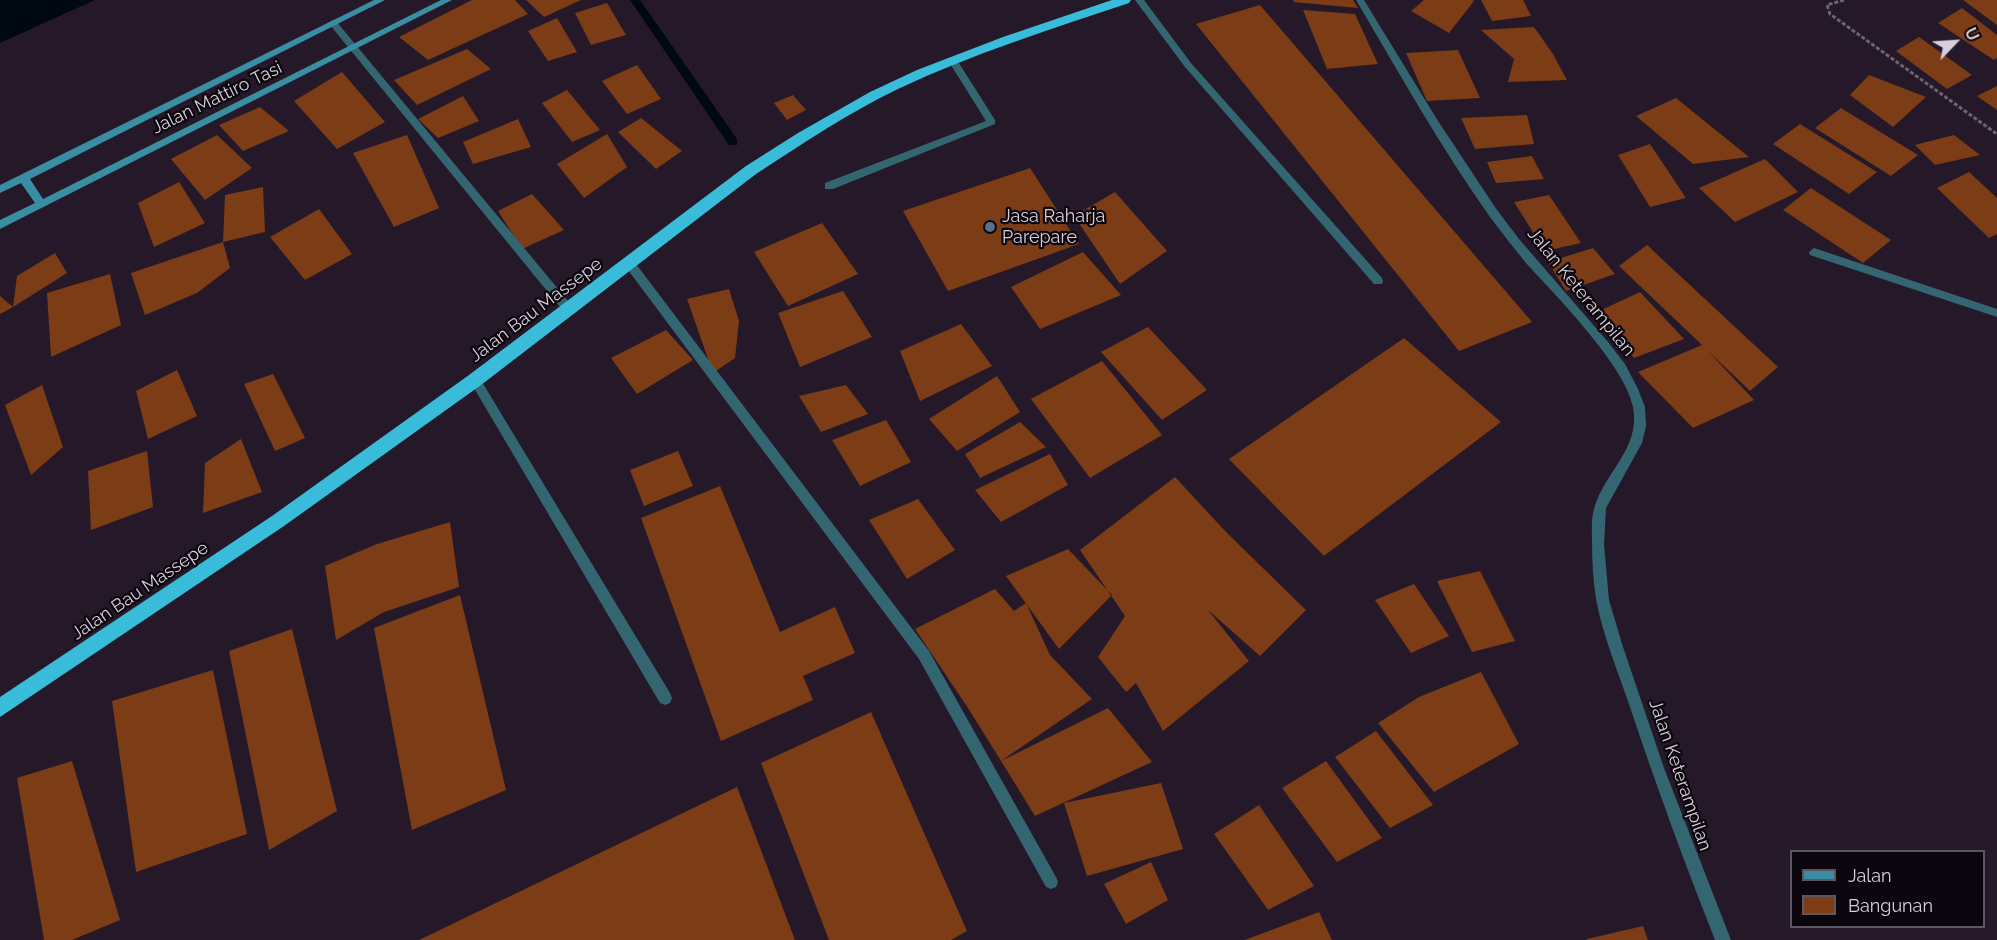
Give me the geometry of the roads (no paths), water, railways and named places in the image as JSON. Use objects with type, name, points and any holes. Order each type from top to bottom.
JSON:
[{"type":"highway","name":"Jalan Bau Massepe","points":[[0,708],[278,521],[476,380],[751,170],[792,143],[892,87],[1022,34],[1125,0]]},
{"type":"main road","name":"Jalan Mattiro Tasi","points":[[0,189],[381,0]]},
{"type":"main road","name":"Jalan Mattiro Tasi","points":[[0,225],[448,0]]},
{"type":"main road","points":[[23,177],[41,204]]},
{"type":"street","points":[[1139,0],[1188,65],[1378,281]]},
{"type":"street","name":"Jalan Keterampilan","points":[[1360,0],[1444,141],[1515,241],[1600,341],[1624,374],[1639,406],[1640,437],[1626,466],[1602,501],[1598,521],[1604,606],[1657,768],[1723,940]]},
{"type":"street","points":[[333,23],[569,310]]},
{"type":"street","points":[[829,186],[992,122],[954,62]]},
{"type":"street","points":[[1814,252],[1997,313]]},
{"type":"street","points":[[629,263],[924,655],[1051,882]]},
{"type":"street","points":[[476,380],[665,698]]},
{"type":"waterway","points":[[635,0],[733,142]]},
{"type":"place","name":"Jasa Raharja Parepare","points":[[990,227]]}]
